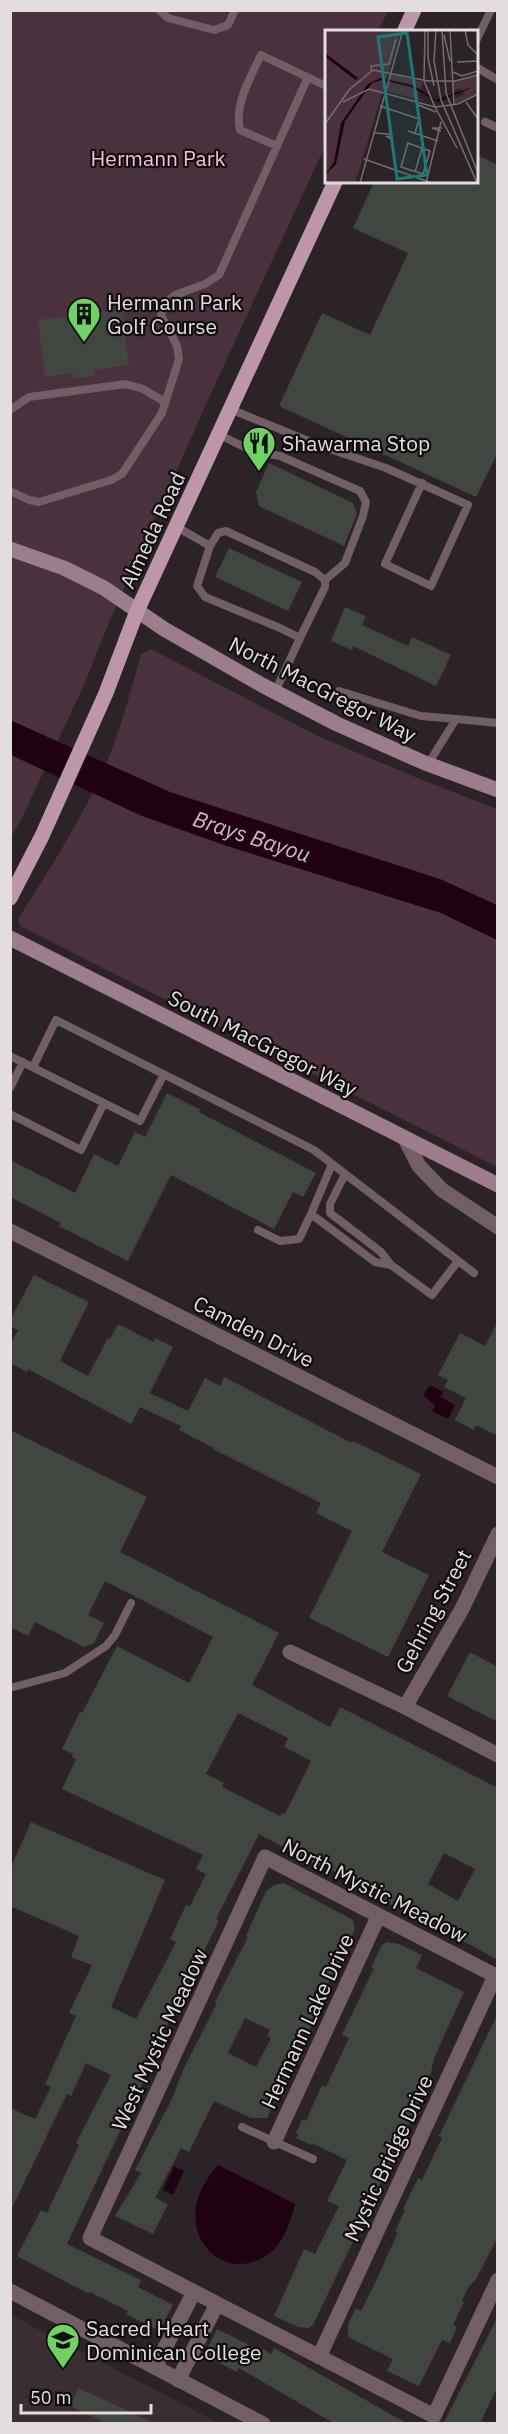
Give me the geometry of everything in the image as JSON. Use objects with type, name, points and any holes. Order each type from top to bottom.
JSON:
[{"type":"main road","points":[[405,30],[414,10]]},
{"type":"main road","name":"Almeda Road","points":[[10,898],[42,836],[106,693],[137,610],[335,183]]},
{"type":"main road","name":"North MacGregor Way","points":[[10,549],[64,568],[105,588],[164,629],[275,692],[337,723],[428,764],[498,790]]},
{"type":"main road","name":"South MacGregor Way","points":[[10,938],[498,1185]]},
{"type":"street","points":[[405,1139],[419,1166],[442,1190],[498,1227]]},
{"type":"street","name":"Camden Drive","points":[[10,1231],[498,1477]]},
{"type":"street","name":"Gehring Street","points":[[405,1707],[493,1554],[498,1534]]},
{"type":"street","points":[[290,1652],[498,1755]]},
{"type":"street","name":"North Mystic Meadow","points":[[265,1857],[496,1976]]},
{"type":"street","name":"West Mystic Meadow","points":[[194,2292],[90,2238],[265,1857]]},
{"type":"street","name":"Hermann Lake Drive","points":[[274,2142],[378,1917]]},
{"type":"street","name":"Mystic Bridge Drive","points":[[319,2357],[496,1976]]},
{"type":"street","points":[[155,2367],[194,2292],[434,2416],[498,2280]]},
{"type":"street","points":[[10,2291],[263,2424]]},
{"type":"street","points":[[178,2380],[217,2304]]},
{"type":"lane","points":[[159,10],[168,18],[214,30],[228,26],[235,10]]},
{"type":"lane","points":[[478,39],[491,10]]},
{"type":"lane","points":[[277,146],[240,130],[237,119],[240,101],[261,55],[325,85]]},
{"type":"lane","points":[[478,68],[498,80]]},
{"type":"lane","points":[[10,491],[39,502],[122,474],[155,426],[179,358],[177,346],[161,315],[164,304],[176,295],[205,284],[219,275],[308,77]]},
{"type":"lane","points":[[485,122],[498,128]]},
{"type":"lane","points":[[10,410],[29,397],[126,384],[143,389],[165,402]]},
{"type":"lane","points":[[230,409],[284,432],[422,483],[468,505],[431,586],[385,564],[422,483]]},
{"type":"lane","points":[[218,434],[252,451],[280,456],[360,491],[366,502],[360,525],[345,563],[325,580],[325,587],[275,692]]},
{"type":"lane","points":[[177,527],[210,546]]},
{"type":"lane","points":[[300,638],[205,597],[197,586],[210,546],[218,533],[225,531],[315,572],[325,580]]},
{"type":"lane","points":[[339,691],[421,716],[498,723]]},
{"type":"lane","points":[[428,764],[456,719]]},
{"type":"lane","points":[[33,1067],[56,1020],[314,1150],[474,1273]]},
{"type":"lane","points":[[10,1056],[140,1121],[164,1074]]},
{"type":"lane","points":[[10,1088],[23,1062]]},
{"type":"lane","points":[[10,1114],[81,1150],[104,1103]]},
{"type":"lane","points":[[258,1230],[280,1241],[299,1239],[332,1164]]},
{"type":"lane","points":[[345,1174],[330,1204],[330,1213],[381,1252],[391,1265],[432,1295],[458,1261]]},
{"type":"lane","points":[[311,1214],[375,1262],[391,1265]]},
{"type":"lane","points":[[10,1688],[65,1673],[106,1647],[115,1635],[131,1603]]},
{"type":"lane","points":[[242,2127],[313,2159]]},
{"type":"shaded area","name":"Sacred Heart Dominican College","points":[[11,2315],[219,2423],[11,2423]]},
{"type":"green space","name":"Hermann Park","points":[[11,11],[388,11],[378,30],[325,30],[325,146],[208,400],[110,620],[84,685],[11,837]]},
{"type":"green space","points":[[151,649],[320,737],[497,809],[497,1167],[20,926],[18,919],[60,851],[99,780],[117,734],[141,654]]},
{"type":"water","name":"Brays Bayou","points":[[10,720],[170,792],[440,879],[497,905],[497,940],[441,913],[227,846],[142,816],[11,755]]},
{"type":"water","points":[[430,1385],[443,1392],[440,1397],[455,1405],[448,1419],[432,1411],[435,1405],[423,1395]]},
{"type":"water","points":[[218,2165],[295,2204],[289,2224],[279,2243],[270,2253],[256,2261],[242,2264],[216,2257],[199,2236],[196,2222],[197,2200],[204,2184]]},
{"type":"water","points":[[174,2166],[184,2171],[173,2195],[163,2190]]},
{"type":"building","points":[[478,155],[498,165],[498,452],[476,497],[279,406],[322,313],[370,335],[408,253],[353,228],[374,183],[478,183]]},
{"type":"building","name":"Hermann Park Golf Course","points":[[122,309],[129,365],[94,370],[94,376],[74,379],[73,373],[45,377],[38,320]]},
{"type":"building","points":[[269,463],[353,503],[357,514],[344,546],[259,506],[256,492]]},
{"type":"building","points":[[229,548],[302,582],[288,611],[215,577]]},
{"type":"building","points":[[345,607],[366,616],[362,625],[408,646],[412,637],[451,655],[436,686],[353,646],[352,650],[331,641]]},
{"type":"building","points":[[167,1093],[316,1173],[303,1197],[293,1192],[274,1229],[171,1175],[128,1261],[59,1226],[61,1223],[10,1197],[10,1160],[75,1193],[94,1154],[118,1166],[135,1132],[145,1137]]},
{"type":"building","points":[[34,1275],[89,1302],[60,1361],[88,1376],[118,1324],[153,1342],[155,1338],[173,1347],[150,1393],[188,1411],[205,1378],[220,1386],[224,1377],[352,1443],[353,1441],[421,1474],[382,1552],[429,1575],[388,1657],[309,1618],[352,1531],[316,1513],[321,1503],[213,1449],[179,1430],[181,1426],[140,1407],[131,1424],[28,1369],[27,1372],[10,1363],[10,1345],[18,1330],[10,1326],[10,1320]]},
{"type":"building","points":[[498,1321],[498,1436],[476,1425],[474,1430],[455,1420],[466,1398],[444,1387],[448,1380],[438,1375],[460,1333],[485,1346]]},
{"type":"building","points":[[10,1430],[147,1497],[120,1552],[279,1633],[252,1685],[330,1727],[340,1707],[498,1788],[498,1960],[426,1921],[420,1922],[372,1894],[373,1892],[324,1866],[319,1867],[259,1834],[216,1919],[219,1921],[164,2032],[166,2033],[67,2244],[141,2280],[138,2287],[173,2305],[159,2331],[126,2314],[128,2311],[90,2292],[89,2294],[17,2256],[41,2210],[47,2213],[79,2145],[76,2143],[111,2075],[86,2063],[71,2096],[67,2094],[10,2212],[10,2108],[35,2119],[51,2087],[45,2084],[76,2016],[69,2013],[92,1965],[71,1957],[79,1936],[10,1906],[10,1869],[31,1822],[165,1880],[111,2007],[136,2019],[176,1942],[170,1939],[186,1905],[190,1906],[206,1874],[196,1869],[203,1855],[62,1789],[76,1759],[72,1757],[73,1754],[62,1749],[117,1646],[189,1683],[213,1637],[105,1581],[88,1615],[104,1623],[94,1643],[84,1647],[35,1622],[28,1636],[10,1627]],"holes":[[[238,1713],[288,1738],[284,1747],[311,1761],[285,1814],[282,1813],[280,1816],[222,1787],[224,1783],[206,1774]],[[444,1853],[475,1869],[458,1901],[428,1884]]]},
{"type":"building","points":[[470,1652],[498,1667],[498,1722],[447,1696]]},
{"type":"building","points":[[284,1883],[353,1920],[355,1929],[267,2118],[251,2118],[214,2101],[189,2152],[181,2148],[155,2198],[168,2204],[153,2234],[115,2216],[141,2173],[135,2170],[171,2101],[184,2068],[248,1937],[246,1936],[266,1891],[274,1885]],"holes":[[[245,2018],[270,2030],[267,2036],[271,2038],[256,2067],[228,2053]]]},
{"type":"building","points":[[387,1942],[399,1944],[422,1955],[416,1968],[464,1992],[434,2058],[431,2073],[421,2092],[424,2093],[313,2325],[309,2328],[298,2327],[274,2316],[304,2249],[315,2254],[339,2206],[327,2201],[347,2160],[296,2138],[298,2134],[296,2133],[302,2119],[306,2121],[322,2085],[326,2087],[349,2038],[342,2035],[374,1968],[371,1967],[382,1945]]},
{"type":"building","points":[[498,2013],[498,2237],[462,2301],[464,2302],[453,2325],[457,2327],[450,2343],[442,2340],[419,2386],[387,2371],[393,2359],[348,2337],[348,2324],[356,2308],[361,2311],[377,2279],[398,2232],[395,2231],[405,2210],[403,2209],[418,2178],[422,2180],[442,2138],[439,2136]]},
{"type":"building","points":[[498,2316],[498,2386],[480,2424],[443,2424]]},
{"type":"building","points":[[217,2329],[261,2351],[263,2349],[271,2354],[274,2348],[408,2424],[335,2424],[239,2368],[237,2372],[204,2355]]},
{"type":"building","points":[[78,2388],[157,2424],[108,2424],[70,2406]]},
{"type":"place","name":"Hermann Park Golf Course","points":[[84,343]]},
{"type":"place","name":"Shawarma Stop","points":[[259,472]]},
{"type":"place","name":"Sacred Heart Dominican College","points":[[63,2369]]}]
